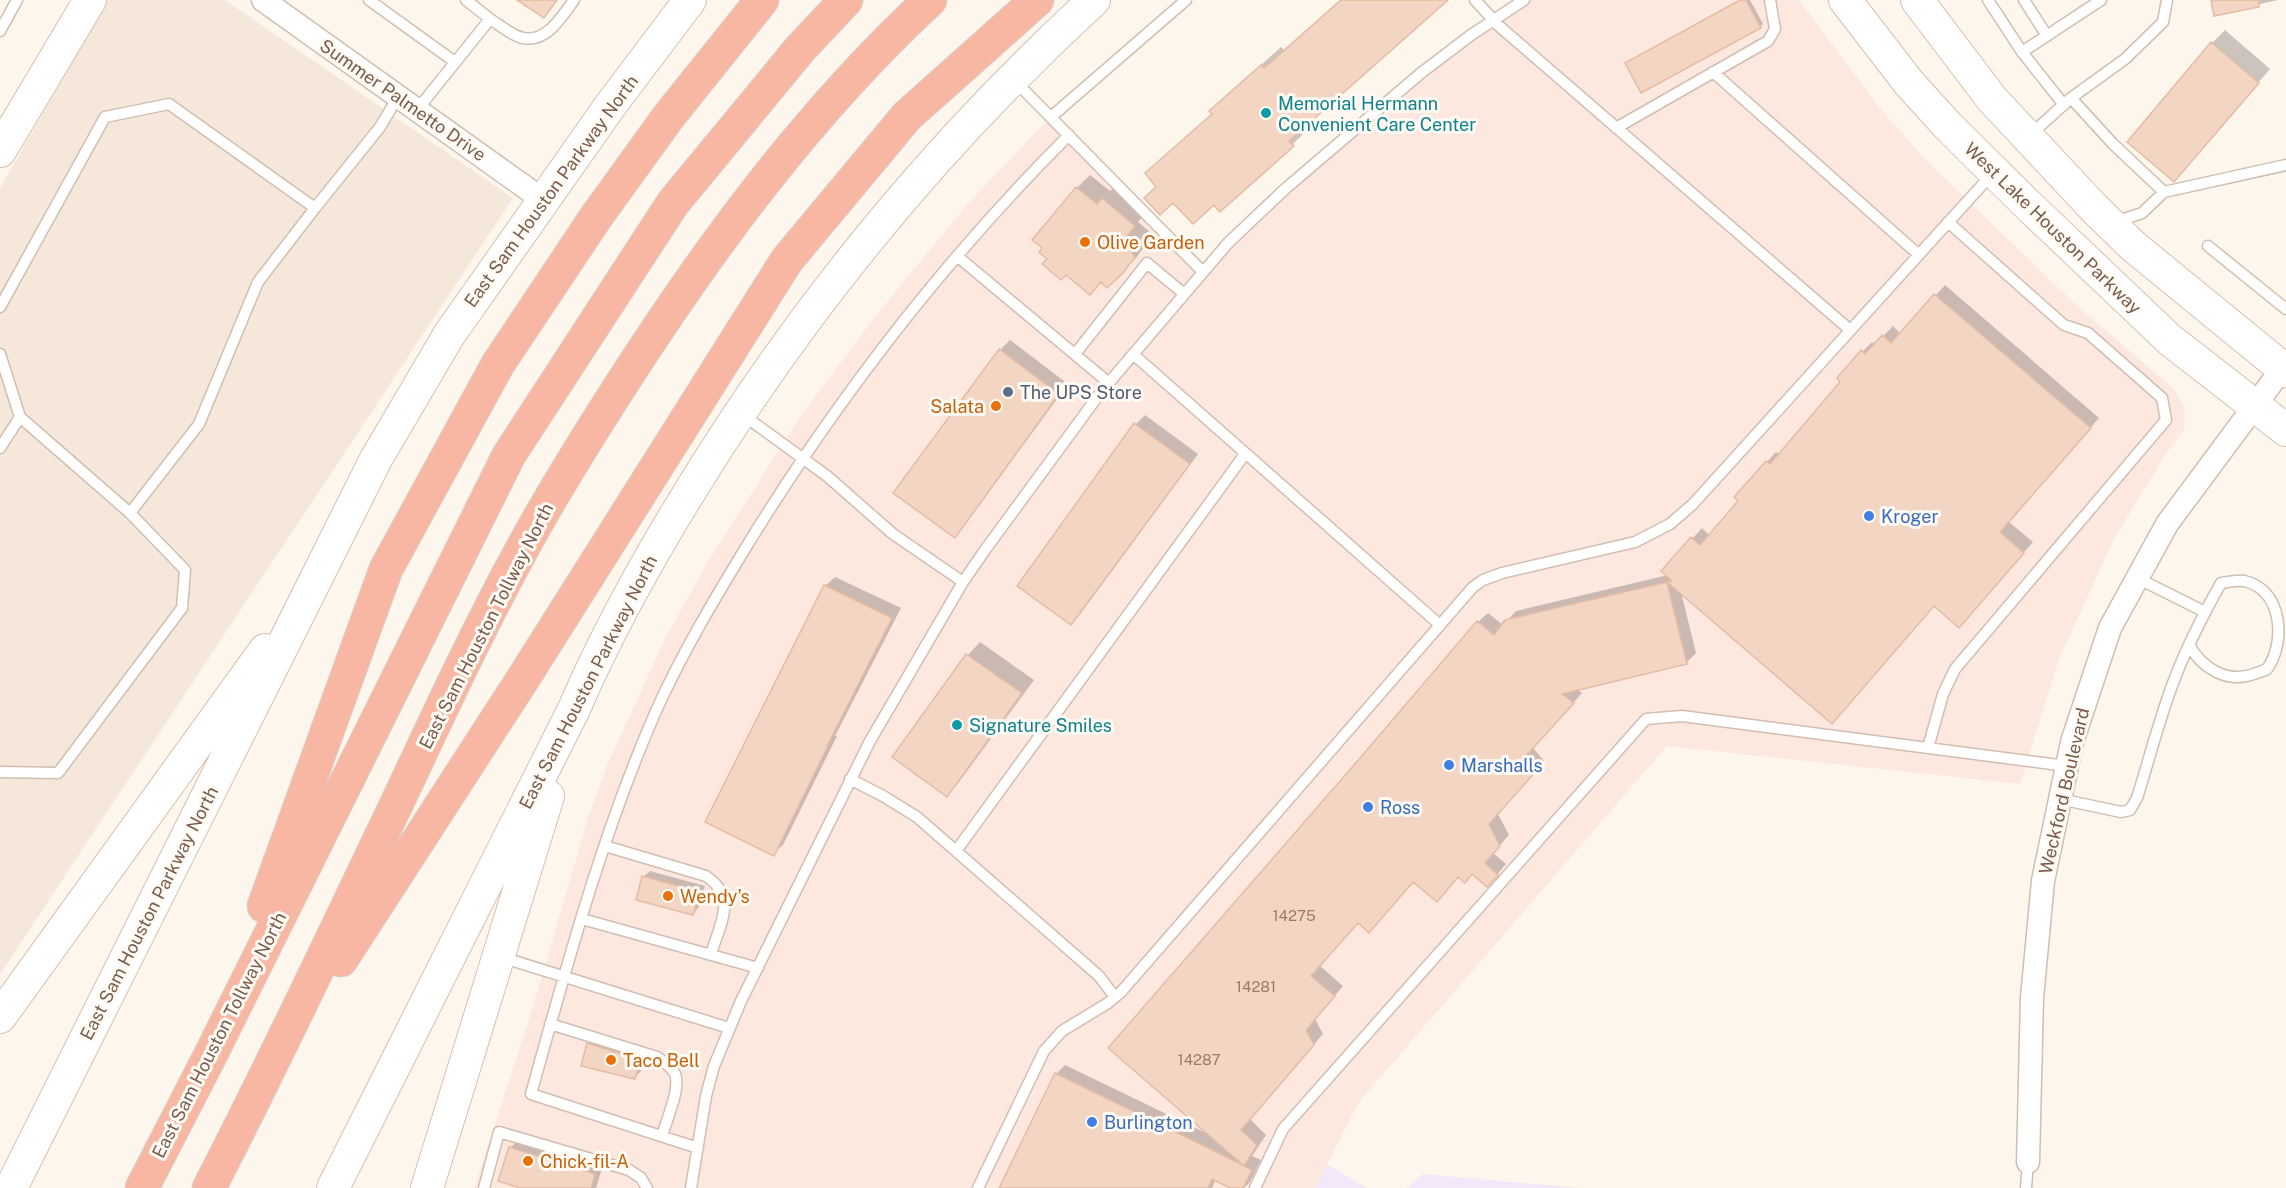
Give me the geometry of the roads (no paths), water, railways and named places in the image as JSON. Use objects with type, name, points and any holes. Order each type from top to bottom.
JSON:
[{"type":"highway","points":[[211,1054],[386,569],[498,364],[596,217],[669,116],[762,0]]},
{"type":"highway","name":"East Sam Houston Tollway North","points":[[142,1188],[509,455],[673,203],[800,49],[846,0]]},
{"type":"highway","name":"East Sam Houston Tollway North","points":[[209,1188],[269,1072],[464,660],[521,549],[588,436],[672,305],[749,200],[820,114],[893,33],[930,0]]},
{"type":"highway","points":[[269,1072],[526,674],[787,260],[908,116],[1037,0]]},
{"type":"main road","points":[[0,151],[90,0]]},
{"type":"main road","name":"East Sam Houston Parkway North","points":[[11,1188],[323,569],[376,459],[449,335],[543,200],[690,0]]},
{"type":"main road","name":"East Sam Houston Parkway North","points":[[333,1188],[626,601],[679,509],[740,413],[809,317],[905,195],[1012,78],[1094,0]]},
{"type":"main road","name":"West Lake Houston Parkway","points":[[1845,0],[1909,83],[1994,172],[2170,340],[2254,408],[2286,430]]},
{"type":"main road","points":[[1917,0],[1992,99],[2026,138],[2110,224],[2133,246],[2285,367]]},
{"type":"main road","points":[[1994,172],[2026,138]]},
{"type":"main road","points":[[0,1017],[323,569]]},
{"type":"main road","points":[[427,1188],[574,709]]},
{"type":"street","name":"Summer Palmetto Drive","points":[[263,0],[543,200]]},
{"type":"street","name":"Weckford Boulevard","points":[[2028,1162],[2032,998],[2040,904],[2072,742],[2110,628],[2137,578],[2168,524],[2285,367]]},
{"type":"lane","points":[[0,31],[17,0]]},
{"type":"lane","points":[[369,0],[455,62]]},
{"type":"lane","points":[[466,0],[520,38],[530,39],[551,30],[574,0]]},
{"type":"lane","points":[[1051,117],[1186,0]]},
{"type":"lane","points":[[1475,0],[1492,20],[1851,330]]},
{"type":"lane","points":[[691,1188],[706,1096],[729,1028],[850,779],[963,582],[1056,452],[1109,383],[1228,243],[1271,202],[1428,67],[1492,20],[1524,0]]},
{"type":"lane","points":[[1616,128],[1764,44],[1772,36],[1776,25],[1770,0]]},
{"type":"lane","points":[[1988,0],[2022,52],[2067,101],[2164,192]]},
{"type":"lane","points":[[2024,0],[2047,36]]},
{"type":"lane","points":[[2022,52],[2101,0]]},
{"type":"lane","points":[[2026,138],[2067,101],[2126,59],[2163,22],[2167,0]]},
{"type":"lane","points":[[417,110],[490,19]]},
{"type":"lane","points":[[1713,72],[1919,255]]},
{"type":"lane","points":[[1012,78],[1202,271]]},
{"type":"lane","points":[[130,513],[199,424],[258,282],[380,127],[398,97]]},
{"type":"lane","points":[[0,307],[105,117],[169,104],[315,208]]},
{"type":"lane","points":[[698,1148],[531,1094],[564,976],[605,846],[633,767],[675,672],[719,593],[803,458],[877,355],[957,256],[1011,194],[1069,135]]},
{"type":"lane","points":[[2110,224],[2142,213],[2164,192],[2286,165]]},
{"type":"lane","points":[[978,1188],[1044,1051],[1062,1031],[1115,997],[1473,587],[1483,580],[1502,573],[1628,544],[1648,537],[1670,524],[1693,504],[1994,172]]},
{"type":"lane","points":[[1928,748],[1943,694],[1955,669],[2166,420],[2162,398],[2088,333],[2064,326],[1948,222]]},
{"type":"lane","points":[[2208,246],[2286,309]]},
{"type":"lane","points":[[957,256],[1109,383]]},
{"type":"lane","points":[[1074,354],[1147,263],[1184,293]]},
{"type":"lane","points":[[0,354],[20,417],[130,513],[185,570],[182,608],[58,773],[0,772]]},
{"type":"lane","points":[[1132,354],[1440,624]]},
{"type":"lane","points":[[740,413],[844,489],[893,534],[963,582]]},
{"type":"lane","points":[[0,448],[20,417]]},
{"type":"lane","points":[[956,850],[1245,453]]},
{"type":"lane","points":[[2137,578],[2205,612]]},
{"type":"lane","points":[[2060,799],[2121,812],[2130,810],[2137,798],[2173,684],[2189,645],[2221,583],[2244,581],[2264,591],[2280,607],[2285,629],[2281,650],[2267,669],[2249,676],[2229,677],[2210,669],[2196,657],[2189,645]]},
{"type":"lane","points":[[1255,1188],[1283,1129],[1646,720],[1682,716],[2067,766]]},
{"type":"lane","points":[[850,779],[898,805],[956,850],[1099,976],[1115,997]]},
{"type":"lane","points":[[605,846],[706,876],[717,884],[723,894],[725,904],[711,954]]},
{"type":"lane","points":[[582,919],[758,968]]},
{"type":"lane","points":[[498,956],[729,1028]]},
{"type":"lane","points":[[550,1024],[657,1058],[669,1065],[675,1075],[677,1085],[662,1136]]},
{"type":"lane","points":[[484,1188],[499,1132],[629,1170],[641,1178],[647,1188]]},
{"type":"lane","points":[[2026,1188],[2028,1162]]},
{"type":"place","name":"Memorial Hermann Convenient Care Center","points":[[1266,113]]},
{"type":"place","name":"Olive Garden","points":[[1085,242]]},
{"type":"place","name":"The UPS Store","points":[[1008,392]]},
{"type":"place","name":"Salata","points":[[996,406]]},
{"type":"place","name":"Kroger","points":[[1869,516]]},
{"type":"place","name":"Signature Smiles","points":[[957,725]]},
{"type":"place","name":"Marshalls","points":[[1449,765]]},
{"type":"place","name":"Ross","points":[[1368,807]]},
{"type":"place","name":"Wendy's","points":[[668,896]]},
{"type":"place","name":"Taco Bell","points":[[611,1060]]},
{"type":"place","name":"Burlington","points":[[1092,1122]]},
{"type":"place","name":"Chick-fil-A","points":[[528,1161]]}]
